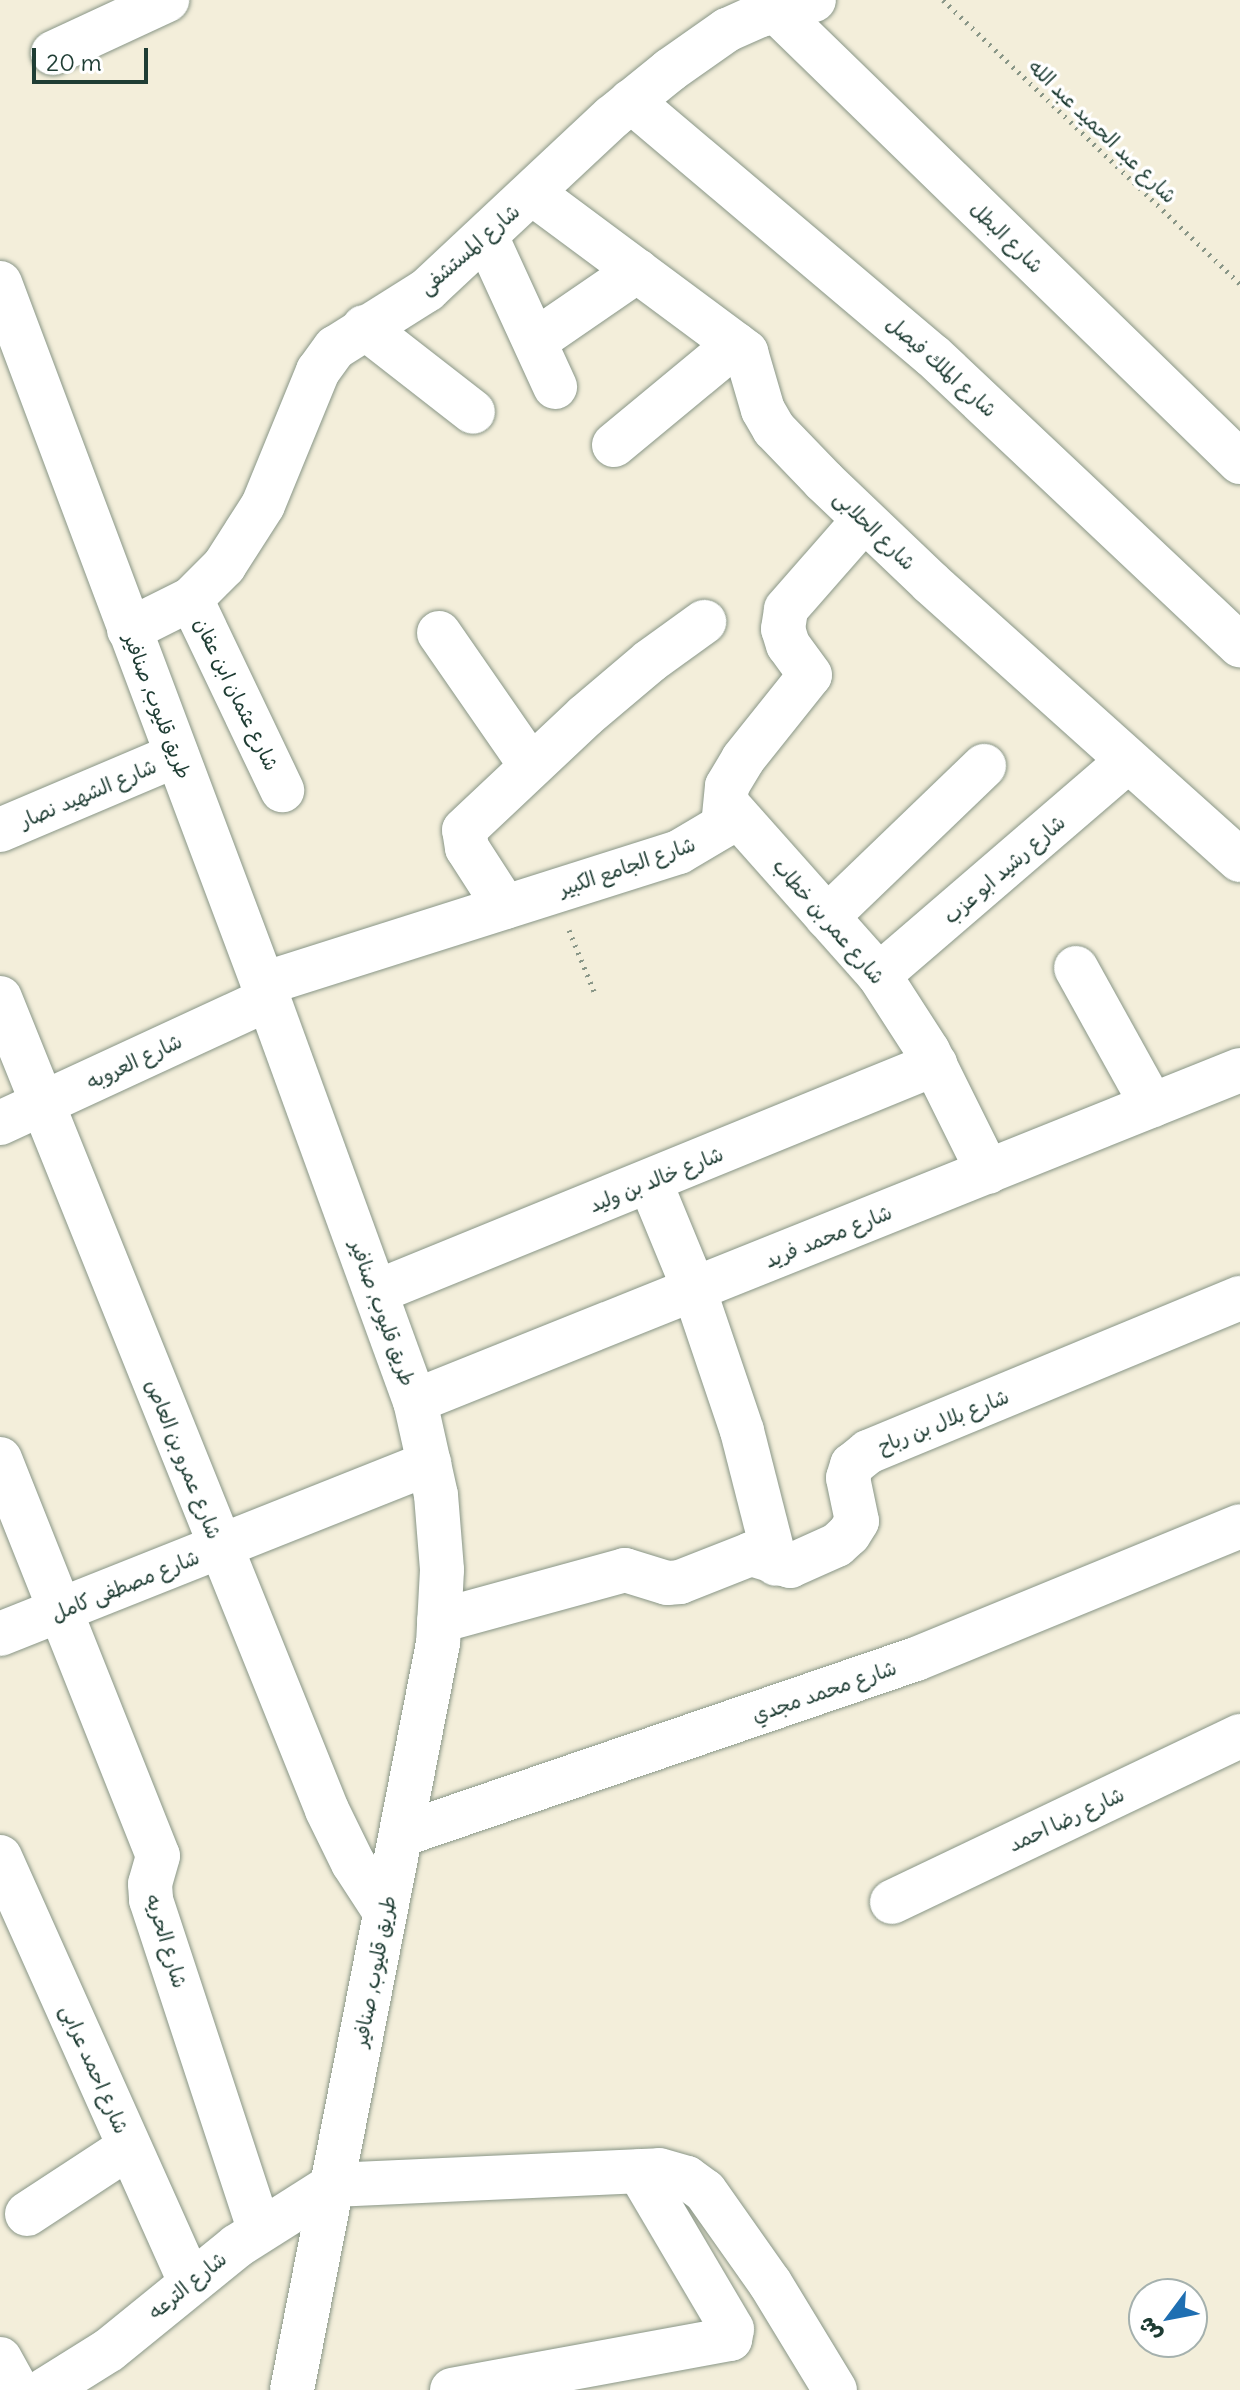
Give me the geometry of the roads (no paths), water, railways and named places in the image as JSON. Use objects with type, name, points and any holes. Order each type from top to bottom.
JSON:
[{"type":"street","points":[[53,53],[167,0]]},
{"type":"street","name":"شارع المستشفى","points":[[129,630],[191,599],[224,566],[263,505],[318,371],[335,348],[427,290],[631,101],[727,30],[795,6]]},
{"type":"street","name":"شارع البطل","points":[[795,6],[1240,462]]},
{"type":"street","name":"شارع الملك فيصل","points":[[631,101],[933,356],[1240,645]]},
{"type":"street","name":"شارع الحلابى","points":[[532,193],[746,352],[763,410],[774,429],[864,520],[1240,860]]},
{"type":"street","points":[[486,236],[555,387]]},
{"type":"street","points":[[535,341],[637,271]]},
{"type":"street","name":"طريق قليوب, صنافير","points":[[0,283],[376,1292],[415,1401],[436,1495],[442,1570],[438,1643],[292,2390]]},
{"type":"street","points":[[364,327],[473,412]]},
{"type":"street","points":[[614,445],[736,344]]},
{"type":"street","name":"شارع الجامع الكبير","points":[[266,992],[692,845],[723,826],[727,786],[743,759],[810,675],[788,645],[783,629],[786,609],[864,520]]},
{"type":"street","name":"شارع عثمان ابن عفان","points":[[191,599],[282,790]]},
{"type":"street","points":[[505,907],[467,848],[464,830],[650,661],[704,622]]},
{"type":"street","points":[[439,633],[531,766]]},
{"type":"street","name":"شارع الشهيد نصار","points":[[0,830],[177,755]]},
{"type":"street","name":"شارع رشيد ابو عزب","points":[[879,975],[1128,761]]},
{"type":"street","points":[[827,917],[984,766]]},
{"type":"street","name":"شارع عمر بن خطاب","points":[[727,804],[879,975],[935,1064],[988,1172]]},
{"type":"street","points":[[1076,968],[1152,1105]]},
{"type":"street","name":"شارع العروبه","points":[[0,1123],[266,992]]},
{"type":"street","name":"شارع عمرو بن العاص","points":[[0,998],[327,1810],[353,1863],[385,1912]]},
{"type":"street","name":"شارع خالد بن وليد","points":[[376,1292],[935,1064]]},
{"type":"street","name":"شارع محمد فريد","points":[[415,1401],[1240,1070]]},
{"type":"street","points":[[650,1182],[694,1289],[742,1431],[776,1564]]},
{"type":"street","name":"شارع بلال بن رباح","points":[[439,1621],[625,1570],[667,1583],[680,1582],[751,1554],[790,1566],[837,1545],[849,1534],[857,1521],[848,1478],[852,1465],[868,1452],[1240,1298]]},
{"type":"street","name":"شارع الحريه","points":[[0,1459],[158,1856],[150,1884],[151,1900],[260,2231]]},
{"type":"street","name":"شارع مصطفى كامل","points":[[0,1634],[429,1463]]},
{"type":"street","name":"شارع محمد مجدي","points":[[401,1835],[916,1659],[1240,1526]]},
{"type":"street","name":"شارع رضا احمد","points":[[892,1902],[1240,1736]]},
{"type":"street","name":"شارع احمد عرابى","points":[[0,1857],[190,2282]]},
{"type":"street","points":[[27,2214],[129,2147]]},
{"type":"street","points":[[333,2185],[659,2170],[687,2178],[705,2191],[770,2283],[835,2390]]},
{"type":"street","points":[[452,2390],[730,2339],[732,2329],[639,2171]]},
{"type":"street","name":"شارع الترعه","points":[[45,2390],[109,2350],[190,2282],[260,2231],[333,2185]]},
{"type":"street","points":[[0,2359],[17,2390]]}]
